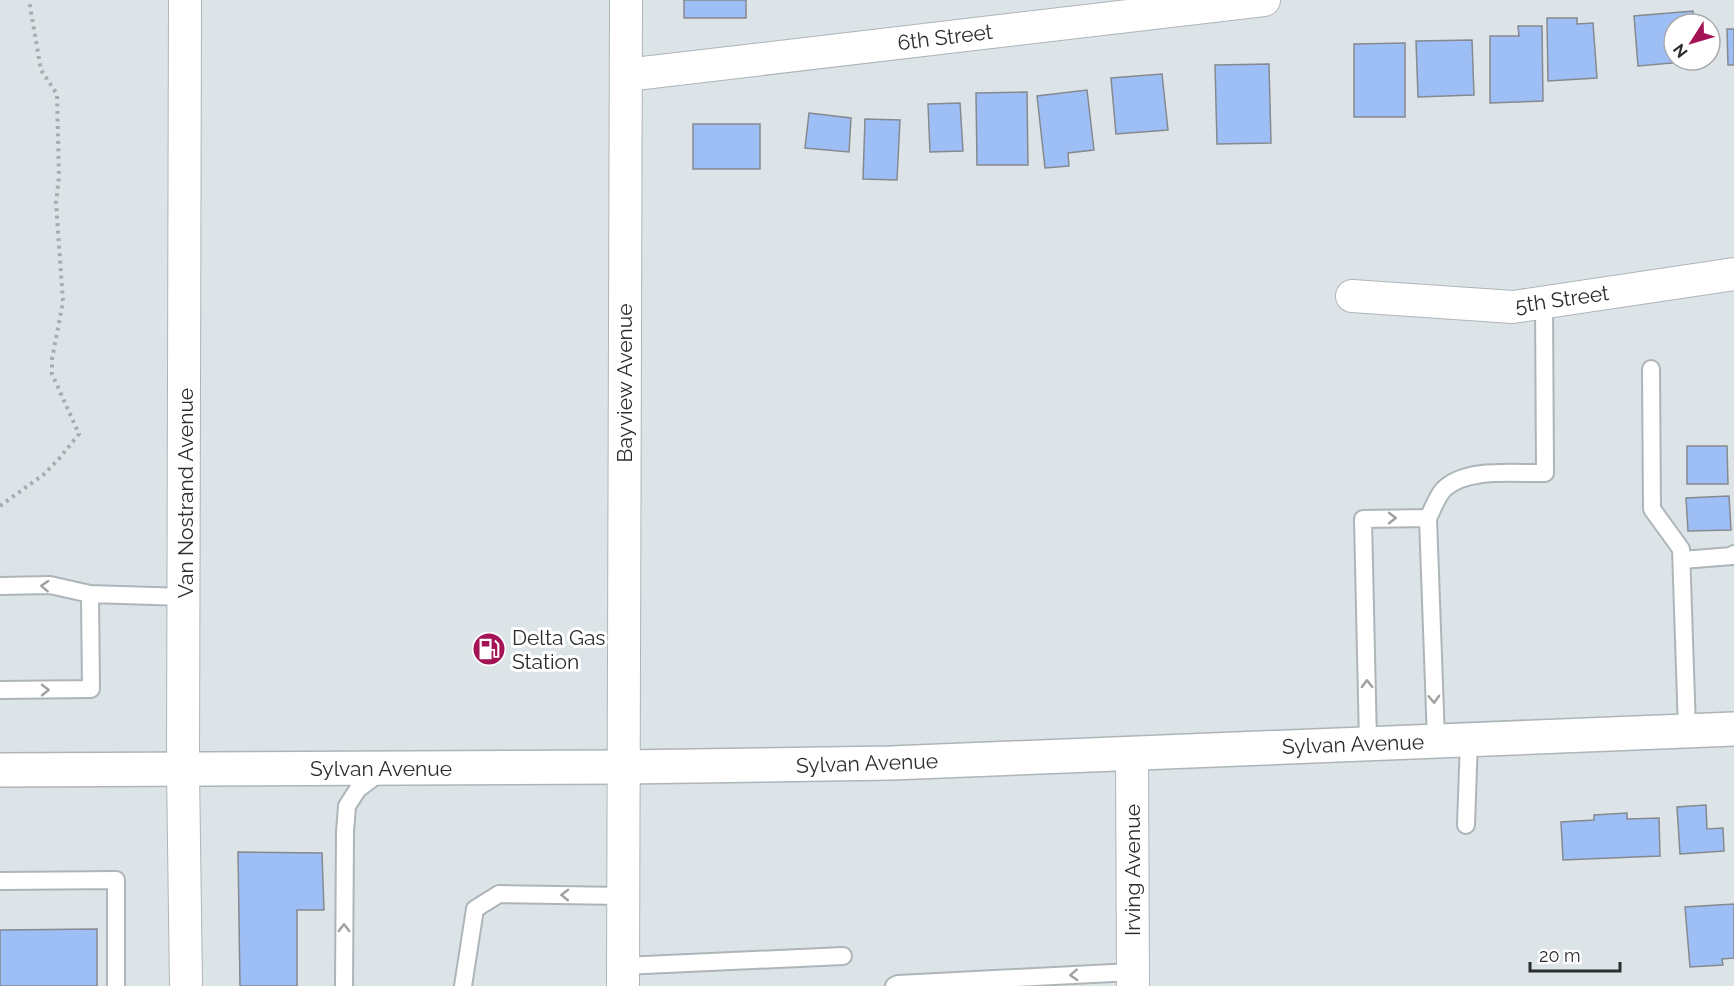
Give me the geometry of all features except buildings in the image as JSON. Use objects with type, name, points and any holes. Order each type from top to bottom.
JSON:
[{"type":"main road","name":"Sylvan Avenue","points":[[0,770],[880,763],[1734,729]]},
{"type":"street","name":"Van Nostrand Avenue","points":[[185,0],[183,770],[186,986]]},
{"type":"street","name":"Bayview Avenue","points":[[623,976],[626,0]]},
{"type":"street","name":"6th Street","points":[[626,75],[1264,0]]},
{"type":"street","name":"5th Street","points":[[1353,296],[1513,307],[1734,274]]},
{"type":"street","name":"Irving Avenue","points":[[1132,753],[1133,979]]},
{"type":"lane","points":[[1436,740],[1428,518],[1443,490],[1474,475],[1545,473],[1544,302]]},
{"type":"lane","points":[[1651,369],[1652,509],[1681,549],[1687,730]]},
{"type":"lane","points":[[1368,743],[1363,519],[1428,518]]},
{"type":"lane","points":[[1682,560],[1734,554]]},
{"type":"lane","points":[[0,586],[50,585],[90,594],[185,597]]},
{"type":"lane","points":[[0,690],[91,689],[90,594]]},
{"type":"lane","points":[[1466,825],[1469,739]]},
{"type":"lane","points":[[344,986],[347,806],[358,789],[386,768]]},
{"type":"lane","points":[[0,881],[116,880],[116,986]]},
{"type":"lane","points":[[463,986],[475,909],[499,894],[623,896]]},
{"type":"lane","points":[[623,976],[843,956]]},
{"type":"lane","points":[[894,986],[898,984],[1133,979]]},
{"type":"path","points":[[0,506],[43,475],[78,434],[52,374],[52,359],[63,302],[56,202],[60,177],[57,94],[41,70],[29,0]]},
{"type":"place","name":"Delta Gas Station","points":[[489,649]]}]
